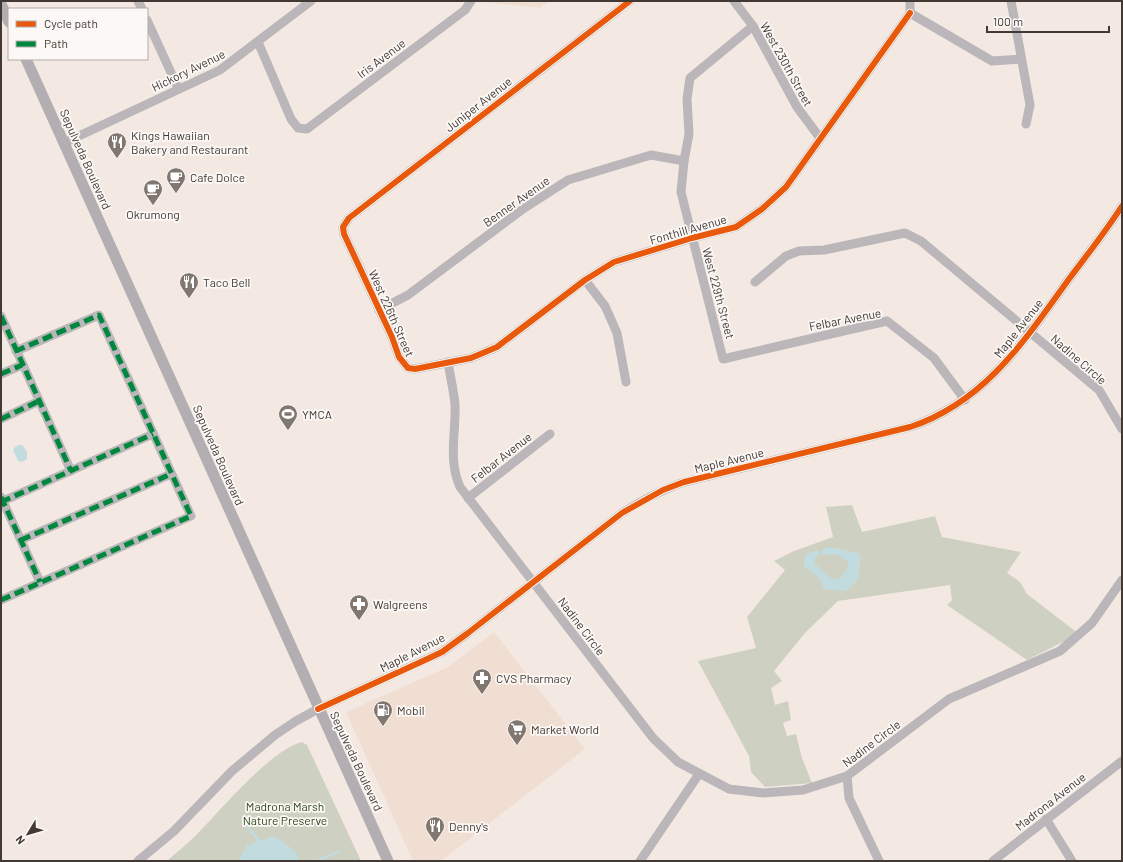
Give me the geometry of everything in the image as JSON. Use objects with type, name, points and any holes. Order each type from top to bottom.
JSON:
[{"type":"main road","points":[[1,4],[8,20]]},
{"type":"main road","name":"Sepulveda Boulevard","points":[[26,60],[318,709],[388,861]]},
{"type":"street","name":"Hickory Avenue","points":[[64,143],[178,88],[220,70],[312,1]]},
{"type":"street","name":"Iris Avenue","points":[[258,42],[294,125],[302,129],[312,127],[465,10],[471,1]]},
{"type":"street","name":"Juniper Avenue","points":[[343,227],[349,218],[630,1]]},
{"type":"street","name":"West 230th Street","points":[[734,1],[753,26],[797,107],[820,138]]},
{"type":"street","points":[[910,1],[910,13],[992,61],[1021,59]]},
{"type":"street","points":[[1012,1],[1030,104],[1026,124]]},
{"type":"street","name":"Fonthill Avenue","points":[[448,362],[485,354],[497,347],[585,280],[614,262],[692,238],[736,227],[762,209],[786,187],[910,13]]},
{"type":"street","points":[[148,22],[178,88]]},
{"type":"street","name":"West 229th Street","points":[[723,359],[681,192],[684,161],[689,134],[687,98],[690,78],[753,26]]},
{"type":"street","name":"Benner Avenue","points":[[379,310],[408,295],[523,209],[568,180],[652,155],[684,161]]},
{"type":"street","name":"Maple Avenue","points":[[138,861],[174,831],[255,750],[296,721],[318,709],[442,652],[622,513],[663,490],[684,482],[910,427],[932,419],[965,400],[996,373],[1029,332],[1122,206]]},
{"type":"street","name":"West 226th Street","points":[[343,227],[344,234],[392,337],[399,358],[408,368],[415,370],[448,362]]},
{"type":"street","name":"Nadine Circle","points":[[754,282],[786,256],[800,251],[824,250],[905,233],[922,241],[1099,390],[1122,429]]},
{"type":"street","points":[[585,280],[606,306],[617,333],[626,382]]},
{"type":"street","points":[[1,600],[191,516],[99,315],[16,351]]},
{"type":"street","points":[[1,316],[71,470]]},
{"type":"street","name":"Felbar Avenue","points":[[723,359],[887,321],[934,358],[965,400]]},
{"type":"street","points":[[448,362],[455,404],[452,459],[454,474],[468,498],[533,582]]},
{"type":"street","points":[[1,374],[22,365]]},
{"type":"street","points":[[1,419],[39,401]]},
{"type":"street","points":[[40,582],[2,500],[153,434]]},
{"type":"street","name":"Felbar Avenue","points":[[468,498],[550,434]]},
{"type":"street","points":[[21,540],[172,474]]},
{"type":"street","name":"Nadine Circle","points":[[533,582],[653,738],[678,762],[728,789],[763,793],[803,790],[847,776],[949,699],[1060,651],[1092,623],[1122,580]]},
{"type":"street","name":"Madrona Avenue","points":[[993,861],[1122,761]]},
{"type":"street","points":[[640,861],[699,774]]},
{"type":"street","points":[[847,776],[850,798],[879,861]]},
{"type":"street","points":[[1046,819],[1072,861]]},
{"type":"shaded area","points":[[472,1],[549,1],[540,8]]},
{"type":"shaded area","points":[[494,632],[585,749],[441,861],[413,861],[346,712],[448,667]]},
{"type":"green space","points":[[852,505],[862,532],[935,516],[942,537],[1021,552],[1007,573],[1020,582],[1027,594],[1079,634],[1027,660],[947,605],[952,600],[950,585],[838,601],[805,633],[774,671],[782,681],[771,688],[775,705],[788,701],[791,720],[783,723],[787,736],[796,734],[802,758],[812,783],[765,787],[751,772],[749,756],[698,661],[756,648],[747,617],[785,570],[774,561],[794,551],[833,537],[826,507]]},
{"type":"green space","name":"Madrona Marsh Nature Preserve","points":[[302,742],[307,745],[361,861],[167,861],[189,842],[262,767],[290,747]]},
{"type":"water","points":[[19,445],[22,445],[27,452],[27,459],[22,462],[18,461],[13,450]]},
{"type":"water","points":[[829,547],[858,553],[861,556],[858,579],[847,591],[824,589],[821,581],[804,566],[804,559],[807,554],[818,550],[820,554],[814,563],[832,579],[839,579],[847,570],[848,562],[839,555],[823,555],[821,550]]},
{"type":"water","points":[[275,836],[295,851],[300,861],[238,861],[247,845]]},
{"type":"waterway","points":[[242,820],[259,841]]},
{"type":"waterway","points":[[317,861],[338,852]]},
{"type":"marked path","points":[[1,600],[191,516],[99,315],[16,351]]},
{"type":"marked path","points":[[1,316],[71,471]]},
{"type":"marked path","points":[[1,374],[22,365]]},
{"type":"marked path","points":[[1,419],[39,401]]},
{"type":"marked path","points":[[1,502],[153,434]]},
{"type":"marked path","points":[[21,540],[171,474]]},
{"type":"marked path","points":[[1,497],[40,582]]},
{"type":"cycle path","points":[[630,1],[349,218],[343,227],[344,234],[392,337],[399,357],[408,368],[415,369],[471,358],[497,347],[585,280],[614,262],[692,238],[736,227],[762,209],[786,187],[910,13]]},
{"type":"cycle path","points":[[318,709],[442,652],[622,513],[663,490],[684,482],[910,427],[937,416],[960,402],[982,385],[1019,346],[1110,225],[1122,206]]},
{"type":"place","name":"Kings Hawaiian Bakery and Restaurant","points":[[117,159]]},
{"type":"place","name":"Cafe Dolce","points":[[176,194]]},
{"type":"place","name":"Okrumong","points":[[153,206]]},
{"type":"place","name":"Taco Bell","points":[[189,299]]},
{"type":"place","name":"YMCA","points":[[288,431]]},
{"type":"place","name":"Walgreens","points":[[359,621]]},
{"type":"place","name":"CVS Pharmacy","points":[[482,695]]},
{"type":"place","name":"Mobil","points":[[383,727]]},
{"type":"place","name":"Market World","points":[[517,746]]},
{"type":"place","name":"Denny's","points":[[435,843]]}]
